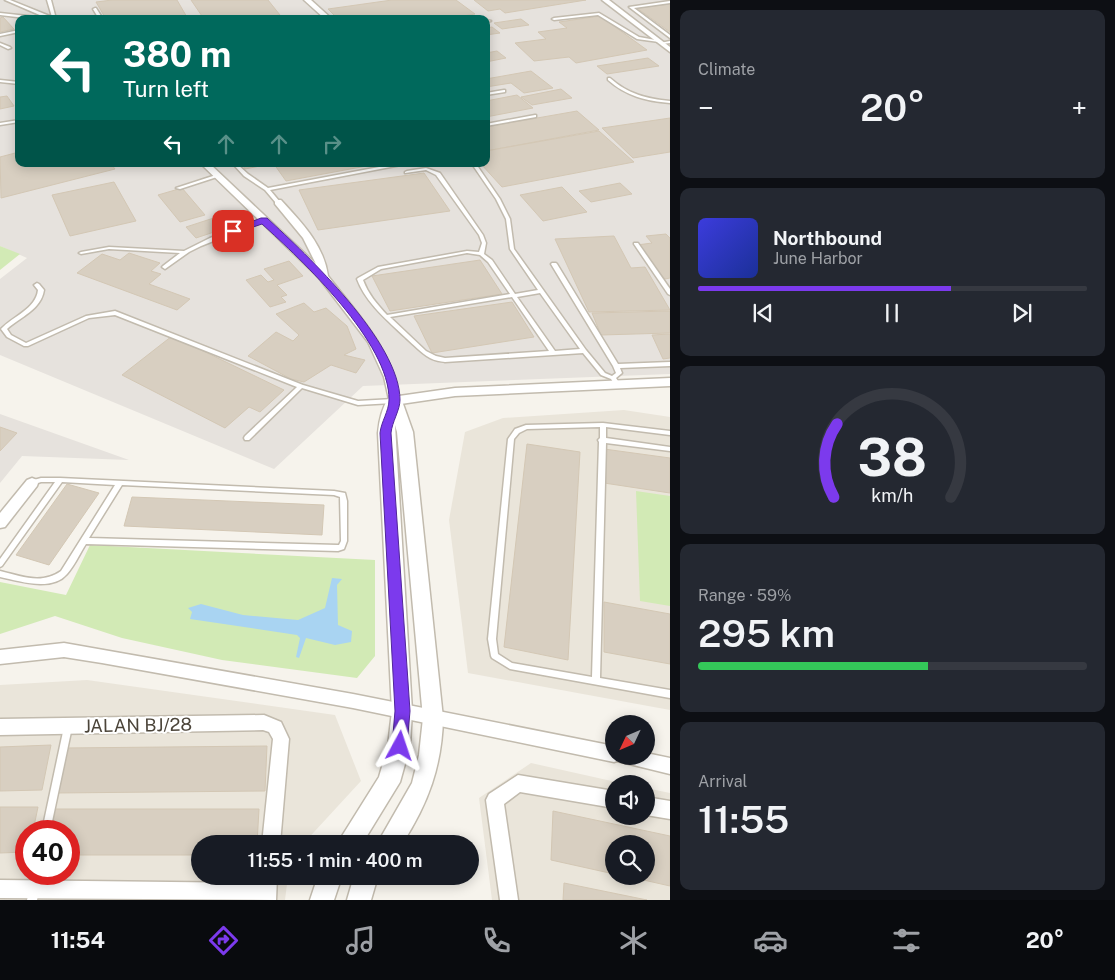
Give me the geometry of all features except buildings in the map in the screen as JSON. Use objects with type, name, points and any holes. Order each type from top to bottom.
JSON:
[{"type":"street","points":[[308,0],[324,15]]},
{"type":"street","points":[[605,0],[670,50]]},
{"type":"street","points":[[208,167],[323,276],[373,341],[390,376],[394,401],[405,432],[434,718],[432,752],[426,780],[416,801],[394,835]]},
{"type":"street","points":[[278,202],[313,246],[323,267],[323,276]]},
{"type":"street","points":[[394,401],[455,392],[614,381],[670,382]]},
{"type":"street","points":[[354,835],[389,782],[400,746],[402,711],[386,433],[387,421],[394,401]]},
{"type":"street","points":[[0,523],[32,483]]},
{"type":"street","points":[[0,657],[64,650],[402,711],[605,752]]},
{"type":"street","name":"JALAN BJ/28","points":[[0,727],[264,722],[275,727],[281,739],[272,835]]},
{"type":"street","points":[[655,763],[670,766]]},
{"type":"street","points":[[509,900],[495,800],[518,783],[605,798]]},
{"type":"street","points":[[655,808],[670,810]]},
{"type":"street","points":[[322,900],[327,885]]},
{"type":"street","points":[[359,900],[363,885]]},
{"type":"street","points":[[0,890],[35,888],[267,889]]},
{"type":"lane","points":[[7,0],[44,15]]},
{"type":"lane","points":[[49,0],[53,15]]},
{"type":"lane","points":[[670,2],[631,7],[670,37]]},
{"type":"lane","points":[[95,9],[99,15]]},
{"type":"lane","points":[[0,14],[15,16]]},
{"type":"lane","points":[[554,19],[599,14],[638,38],[670,42]]},
{"type":"lane","points":[[0,35],[15,32]]},
{"type":"lane","points":[[0,44],[9,48]]},
{"type":"lane","points":[[609,79],[618,89],[641,98],[670,102]]},
{"type":"lane","points":[[0,81],[15,83]]},
{"type":"lane","points":[[490,93],[504,91]]},
{"type":"lane","points":[[490,124],[535,116]]},
{"type":"lane","points":[[0,124],[15,122]]},
{"type":"lane","points":[[238,167],[246,176],[267,189],[278,202]]},
{"type":"lane","points":[[267,189],[386,167]]},
{"type":"lane","points":[[476,167],[498,198],[508,219],[512,250],[584,351],[603,374],[614,381],[619,373],[616,366],[554,264]]},
{"type":"lane","points":[[406,172],[426,169],[438,174],[481,235],[484,243],[481,254]]},
{"type":"lane","points":[[178,188],[218,176]]},
{"type":"lane","points":[[165,267],[182,252],[202,242],[264,220]]},
{"type":"lane","points":[[636,244],[670,293]]},
{"type":"lane","points":[[81,254],[109,248],[182,252]]},
{"type":"lane","points":[[553,353],[490,261],[481,254],[467,252],[380,268],[368,272],[360,278],[361,286],[388,316],[424,352],[434,358],[445,360],[584,351]]},
{"type":"lane","points":[[38,285],[41,295],[38,300],[11,321],[4,329],[17,342],[26,345],[88,317],[115,313],[301,386],[358,403],[394,401]]},
{"type":"lane","points":[[388,316],[541,291]]},
{"type":"lane","points":[[616,366],[670,364]]},
{"type":"lane","points":[[247,438],[301,386]]},
{"type":"lane","points":[[596,681],[601,440],[603,426]]},
{"type":"lane","points":[[670,433],[603,426],[526,427],[517,431],[511,439],[492,639],[495,656],[510,666],[670,694]]},
{"type":"lane","points":[[601,440],[670,449]]},
{"type":"lane","points":[[32,483],[41,480],[60,480],[334,493],[342,495],[344,501],[344,541],[342,547],[338,548],[85,541]]},
{"type":"lane","points":[[0,564],[60,480]]},
{"type":"lane","points":[[0,574],[46,583],[56,580],[64,573],[120,483]]},
{"type":"lane","points":[[48,820],[68,727]]},
{"type":"shaded area","points":[[0,0],[670,0],[670,374],[363,386],[274,469],[0,355],[0,279],[27,258],[0,246]]},
{"type":"shaded area","points":[[624,410],[670,417],[670,710],[468,673],[449,520],[465,432],[503,418]]},
{"type":"shaded area","points":[[0,414],[129,460],[22,456],[0,483]]},
{"type":"shaded area","points":[[87,680],[335,715],[361,781],[311,835],[191,835],[191,885],[287,885],[285,900],[0,900],[0,685]]},
{"type":"shaded area","points":[[531,763],[605,780],[605,825],[655,825],[655,790],[670,793],[670,900],[492,900],[479,798]]},
{"type":"green space","points":[[0,246],[20,254],[0,270]]},
{"type":"green space","points":[[636,491],[670,496],[670,606],[640,601]]},
{"type":"green space","points":[[90,545],[375,560],[375,656],[357,678],[222,660],[122,638],[55,616],[0,634],[0,582],[66,595]]},
{"type":"water","points":[[332,578],[342,579],[337,585],[338,625],[352,631],[351,642],[335,645],[306,638],[299,658],[296,657],[300,638],[297,635],[190,619],[192,612],[188,608],[201,604],[243,615],[298,620],[325,608]]},
{"type":"route","points":[[233,231],[264,220],[299,252],[323,276],[373,341],[384,360],[390,376],[394,401],[387,421],[386,433],[402,711],[400,746]]}]
